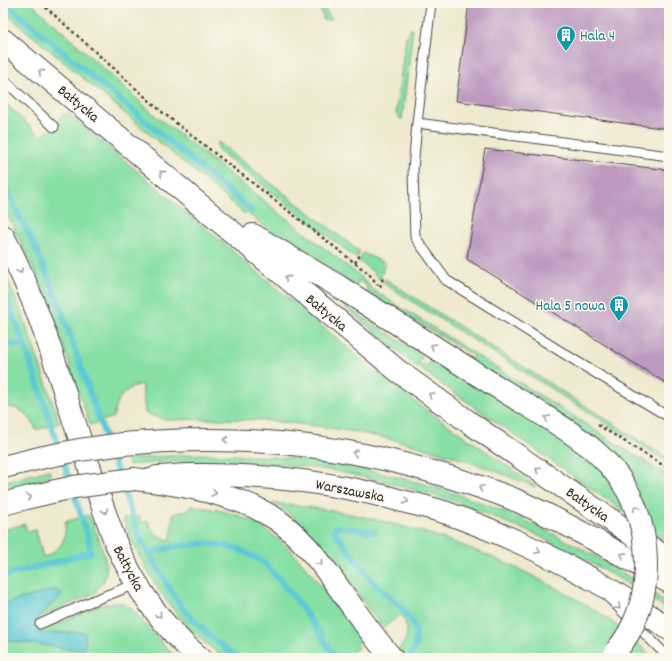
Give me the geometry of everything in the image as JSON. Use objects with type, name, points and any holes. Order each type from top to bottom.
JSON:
[{"type":"main road","name":"Bałtycka","points":[[5,42],[398,371],[470,423],[669,560]]},
{"type":"main road","points":[[192,198],[338,286],[553,421],[599,454],[621,480],[633,501],[644,537],[646,555],[645,584],[642,601],[631,629],[611,658]]},
{"type":"main road","name":"Bałtycka","points":[[3,236],[28,289],[49,345],[76,429],[115,540],[125,562],[136,584],[152,606],[184,644],[200,658]]},
{"type":"main road","points":[[3,467],[79,450],[123,444],[181,440],[252,441],[325,448],[393,461],[467,482],[550,516],[669,582]]},
{"type":"main road","name":"Warszawska","points":[[3,504],[74,487],[134,479],[190,475],[237,476],[307,482],[356,490],[386,496],[446,513],[509,537],[566,565],[618,595],[669,629]]},
{"type":"main road","points":[[134,479],[159,481],[221,495],[235,499],[275,518],[288,528],[319,561],[387,653]]},
{"type":"lane","points":[[431,3],[412,170],[415,238],[446,280],[669,417]]},
{"type":"lane","points":[[3,79],[54,127]]},
{"type":"lane","points":[[417,123],[669,156]]},
{"type":"lane","points":[[566,565],[590,580],[600,589],[669,658]]},
{"type":"lane","points":[[40,624],[92,601],[136,584]]},
{"type":"path","points":[[41,3],[181,128],[369,274],[380,286],[383,278]]},
{"type":"path","points":[[355,263],[361,253]]},
{"type":"path","points":[[595,422],[669,469]]},
{"type":"green space","points":[[3,3],[31,3],[157,117],[361,277],[372,289],[669,477],[669,543],[416,366],[336,300],[423,356],[418,363],[422,365],[427,365],[431,361],[459,378],[473,356],[366,291],[367,288],[365,284],[359,281],[356,286],[273,233],[246,212],[245,214],[3,11]]},
{"type":"green space","points":[[292,3],[320,3],[332,19],[323,20],[323,15],[317,6]]},
{"type":"green space","points":[[413,29],[402,119],[398,117],[396,112],[406,36],[409,30]]},
{"type":"green space","points":[[3,101],[41,137],[64,114],[66,116],[68,113],[361,359],[418,404],[536,486],[535,487],[493,470],[449,455],[403,442],[356,432],[261,420],[166,420],[145,413],[142,384],[131,388],[122,395],[116,405],[114,417],[90,425],[39,280],[3,208]]},
{"type":"green space","points":[[218,142],[360,252],[356,258],[217,149]]},
{"type":"green space","points":[[363,253],[385,263],[380,280],[372,271],[359,261]]},
{"type":"green space","points":[[3,270],[22,314],[60,423],[36,430],[31,420],[24,412],[14,408],[3,407]]},
{"type":"green space","points":[[385,279],[669,459],[669,463],[383,283]]},
{"type":"green space","points":[[201,454],[289,458],[321,462],[385,474],[450,492],[512,515],[550,532],[584,550],[624,573],[669,604],[669,611],[605,570],[537,535],[455,501],[378,480],[335,471],[290,465],[245,462],[166,462],[129,465],[127,459]]},
{"type":"green space","points":[[49,470],[51,477],[3,490],[3,482]]},
{"type":"green space","points":[[273,503],[340,512],[405,527],[468,548],[500,561],[531,575],[593,609],[622,630],[653,658],[391,658],[401,648],[406,638],[407,627],[401,614],[383,628],[335,564],[307,530],[291,515]]},
{"type":"green space","points":[[191,506],[217,510],[242,517],[255,523],[277,538],[296,556],[331,600],[361,641],[357,644],[359,647],[346,658],[224,658],[203,641],[189,628],[157,587],[135,548],[123,519],[132,516],[133,518],[139,516],[142,523],[148,521],[156,534],[171,540],[173,514],[191,509]]},
{"type":"green space","points":[[89,515],[102,548],[106,565],[104,580],[96,589],[97,592],[38,618],[43,630],[105,603],[106,605],[117,602],[122,603],[131,608],[176,658],[3,658],[3,530],[25,524],[27,532],[36,530],[43,557],[54,552],[61,544],[65,534],[65,522]]},
{"type":"water","points":[[53,590],[63,594],[36,619],[40,633],[83,632],[85,638],[84,648],[79,650],[3,640],[3,604]]},
{"type":"building","name":"Hala 4","points":[[469,3],[669,3],[669,129],[456,101]]},
{"type":"building","name":"Hala 5 nowa","points":[[485,149],[669,170],[669,385],[467,259]]},
{"type":"waterway","points":[[5,3],[251,210]]},
{"type":"waterway","points":[[3,187],[9,195],[35,246],[58,301],[107,442]]},
{"type":"waterway","points":[[3,289],[25,346]]},
{"type":"waterway","points":[[3,343],[25,346],[87,533],[91,552],[3,576]]},
{"type":"waterway","points":[[110,450],[141,539],[166,583],[185,612],[212,638],[237,658]]},
{"type":"waterway","points":[[375,532],[336,527],[334,531],[369,577],[404,611],[412,622],[416,633],[416,644],[412,653],[406,658]]},
{"type":"waterway","points":[[148,553],[177,546],[207,543],[239,549],[266,564],[294,597],[319,632],[335,658]]},
{"type":"place","name":"Hala 4","points":[[566,52]]},
{"type":"place","name":"Hala 5 nowa","points":[[619,322]]}]
